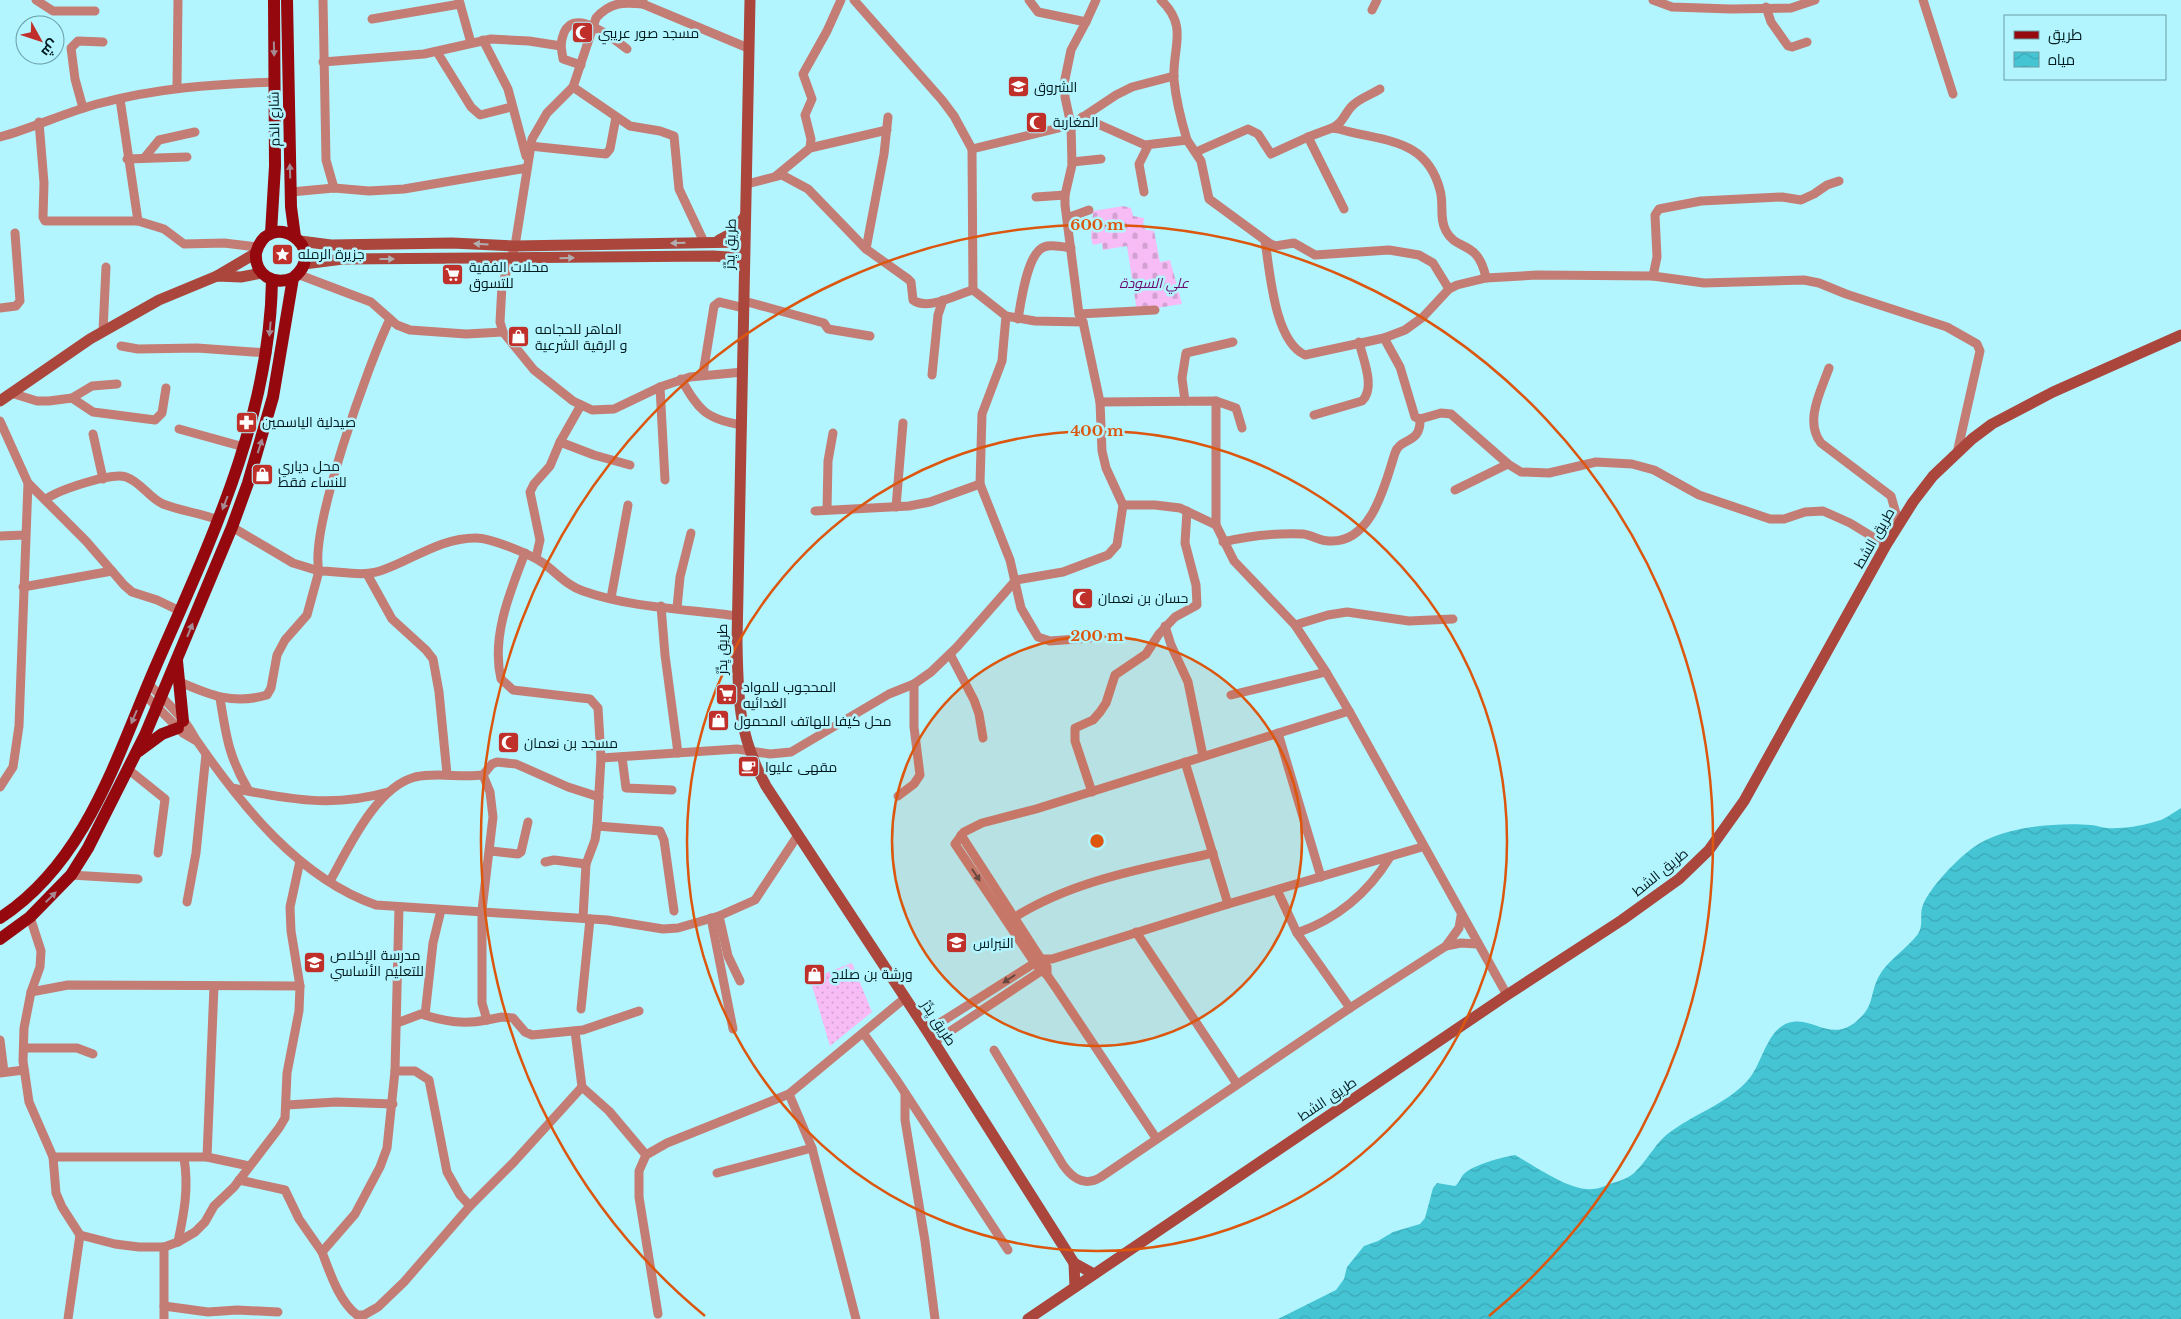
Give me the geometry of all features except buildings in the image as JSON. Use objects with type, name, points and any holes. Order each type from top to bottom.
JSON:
[{"type":"main road","name":"شارع الدَم","points":[[271,234],[275,183],[274,0]]},
{"type":"main road","name":"شارع الدَم","points":[[288,0],[291,192],[297,239]]},
{"type":"main road","points":[[0,939],[30,917],[71,875],[88,848],[129,770],[177,661],[232,527],[263,438],[298,272],[304,252],[297,239],[284,232],[265,237],[256,250],[256,264],[267,277],[286,281],[298,272]]},
{"type":"main road","points":[[0,918],[38,886],[57,866],[95,809],[218,520],[244,447],[267,353],[267,277]]},
{"type":"main road","points":[[136,754],[146,744],[181,725],[180,682],[177,661]]},
{"type":"street","points":[[36,0],[53,11],[95,11]]},
{"type":"street","points":[[177,87],[178,0]]},
{"type":"street","points":[[323,0],[326,160],[334,188]]},
{"type":"street","name":"طريق يِدِّرْ","points":[[750,0],[737,616],[738,697],[748,749],[766,786],[927,1031],[1074,1263],[1094,1274]]},
{"type":"street","points":[[810,148],[811,139],[805,115],[812,99],[803,74],[824,37],[840,0]]},
{"type":"street","points":[[854,0],[954,116],[972,149],[973,290]]},
{"type":"street","points":[[1029,0],[1038,12],[1086,22]]},
{"type":"street","points":[[601,758],[748,749],[770,754],[791,752],[889,694],[914,684],[950,654],[1016,580],[1064,572],[1108,555],[1117,545],[1123,505],[1106,468],[1102,451],[1100,402],[1081,318],[1065,195],[1071,176],[1072,162],[1071,125],[1065,97],[1065,79],[1071,50],[1096,0]]},
{"type":"street","points":[[1175,0],[1163,2],[1172,13],[1178,27],[1174,76],[1187,140],[1201,161],[1209,199],[1265,241],[1275,246],[1294,243],[1315,254],[1388,250],[1419,255],[1433,263],[1449,289]]},
{"type":"street","points":[[1372,10],[1377,0]]},
{"type":"street","points":[[1653,0],[1672,7],[1685,4],[1731,9],[1791,8],[1815,0]]},
{"type":"street","points":[[1923,0],[1953,94]]},
{"type":"street","points":[[372,19],[459,2],[471,43]]},
{"type":"street","points":[[743,372],[702,374],[681,379],[609,410],[592,410],[534,370],[503,332],[500,322],[502,285],[515,246],[530,146],[542,120],[573,87],[592,24],[604,9],[614,4],[643,2],[748,48]]},
{"type":"street","points":[[1766,7],[1771,22],[1788,46],[1792,47],[1808,42]]},
{"type":"street","points":[[581,65],[564,59],[561,46],[564,31],[577,20],[592,24],[627,49]]},
{"type":"street","points":[[324,62],[437,52],[483,40],[529,41],[561,46]]},
{"type":"street","points":[[483,40],[508,89],[511,107],[517,118],[527,166]]},
{"type":"street","points":[[83,108],[75,79],[71,48],[78,41],[103,42]]},
{"type":"street","points":[[437,52],[471,107],[480,115],[511,107]]},
{"type":"street","points":[[972,149],[1071,125],[1104,102],[1132,88],[1174,76]]},
{"type":"street","points":[[0,137],[83,108],[177,87],[275,82]]},
{"type":"street","points":[[573,87],[630,126],[660,131],[674,136],[679,189],[709,242]]},
{"type":"street","points":[[1196,152],[1248,129],[1258,134],[1272,154],[1341,123],[1350,108],[1380,88]]},
{"type":"street","points":[[120,99],[127,159],[138,222]]},
{"type":"street","points":[[530,146],[606,154],[610,149],[616,117]]},
{"type":"street","points":[[1082,117],[1148,146],[1187,140]]},
{"type":"street","points":[[866,249],[888,118]]},
{"type":"street","points":[[39,122],[45,221],[138,222],[164,229],[184,244],[224,243],[256,250]]},
{"type":"street","points":[[1332,128],[1400,143],[1424,158],[1434,172],[1440,188],[1446,232],[1477,254],[1486,278]]},
{"type":"street","points":[[776,176],[810,148],[887,130]]},
{"type":"street","points":[[145,157],[158,140],[195,132]]},
{"type":"street","points":[[1308,137],[1344,209]]},
{"type":"street","points":[[1144,192],[1139,164],[1148,146]]},
{"type":"street","points":[[127,159],[187,157]]},
{"type":"street","points":[[1072,162],[1101,159]]},
{"type":"street","points":[[291,192],[334,188],[369,191],[404,189],[527,166]]},
{"type":"street","points":[[747,184],[782,175],[808,189],[866,249],[911,282],[913,300],[916,302],[943,300],[973,290]]},
{"type":"street","points":[[1653,276],[1657,257],[1655,215],[1659,209],[1701,201],[1782,197],[1801,200],[1814,194],[1827,184],[1839,181]]},
{"type":"street","points":[[1036,197],[1065,195]]},
{"type":"street","points":[[1067,218],[1089,210]]},
{"type":"street","points":[[709,242],[734,232],[746,214]]},
{"type":"street","points":[[0,308],[16,306],[20,301],[15,233]]},
{"type":"street","points":[[297,239],[331,245],[452,243],[515,246],[744,242]]},
{"type":"street","points":[[1265,241],[1276,304],[1283,328],[1291,344],[1301,354],[1308,356],[1359,342],[1384,338],[1416,323],[1449,289],[1486,278],[1520,276],[1653,276],[1704,283],[1804,280],[1947,328],[1972,339],[1977,344],[1980,351],[1957,453]]},
{"type":"street","points":[[1018,319],[1030,264],[1039,250],[1046,246],[1071,248]]},
{"type":"street","points":[[0,401],[103,331],[159,300],[217,276],[256,250]]},
{"type":"street","points":[[298,272],[342,259],[713,256],[744,258]]},
{"type":"street","points":[[713,256],[729,262],[744,276]]},
{"type":"street","points":[[103,331],[106,267]]},
{"type":"street","points":[[298,272],[371,302],[390,319],[410,330],[466,334],[503,332]]},
{"type":"street","points":[[217,276],[267,277]]},
{"type":"street","points":[[973,290],[1006,316],[1018,319],[1081,318],[1155,310]]},
{"type":"street","points":[[932,375],[938,315],[943,300]]},
{"type":"street","points":[[702,374],[714,306],[719,302],[744,304],[824,323],[828,329],[846,334],[870,336]]},
{"type":"street","points":[[1006,316],[1002,361],[982,414],[980,484],[1016,580],[1021,608],[1038,636],[1050,641],[1090,638]]},
{"type":"street","points":[[180,682],[220,698],[256,697],[267,695],[270,692],[277,655],[285,640],[307,615],[319,571],[318,544],[329,497],[376,352],[390,319]]},
{"type":"street","name":"طريق الشط","points":[[1028,1319],[1658,895],[1689,870],[1709,850],[1758,779],[1886,545],[1934,476],[1957,453],[1992,424],[2030,403],[2181,335]]},
{"type":"street","points":[[1384,338],[1397,360],[1414,414],[1420,419]]},
{"type":"street","points":[[1185,401],[1182,378],[1186,353],[1234,342]]},
{"type":"street","points":[[1314,415],[1362,401],[1367,397],[1369,386],[1359,342]]},
{"type":"street","points":[[121,346],[138,349],[197,348],[267,353]]},
{"type":"street","points":[[1829,368],[1816,403],[1812,425],[1814,434],[1821,443],[1890,496],[1899,524]]},
{"type":"street","points":[[681,379],[701,410],[724,422],[742,424]]},
{"type":"street","points":[[11,393],[37,401],[72,398],[92,386],[117,384]]},
{"type":"street","points":[[660,387],[665,480]]},
{"type":"street","points":[[72,398],[93,412],[155,420],[162,413],[166,388]]},
{"type":"street","points":[[1100,402],[1161,403],[1216,401],[1236,408],[1242,428]]},
{"type":"street","points":[[1216,401],[1216,525],[1223,542],[1234,561],[1296,626],[1326,672],[1461,916],[1507,995]]},
{"type":"street","points":[[536,558],[540,540],[530,492],[534,484],[550,466],[560,442],[581,404]]},
{"type":"street","points":[[1420,419],[1441,412],[1451,414],[1508,464],[1528,474],[1548,473],[1596,462],[1632,464],[1654,470],[1699,495],[1770,519],[1784,519],[1805,512],[1823,511],[1850,523],[1886,545]]},
{"type":"street","points":[[1223,542],[1288,534],[1305,534],[1329,542],[1346,538],[1362,529],[1375,507],[1395,450],[1416,436],[1420,427],[1420,419]]},
{"type":"street","points":[[0,421],[28,483],[46,499],[132,592],[157,600],[180,611]]},
{"type":"street","points":[[896,507],[903,423]]},
{"type":"street","points":[[179,429],[244,447]]},
{"type":"street","points":[[93,434],[103,479]]},
{"type":"street","points":[[827,509],[828,461],[833,434]]},
{"type":"street","points":[[560,442],[594,455],[630,465]]},
{"type":"street","points":[[1455,490],[1508,464]]},
{"type":"street","points":[[46,499],[103,479],[126,477],[162,504],[200,513],[218,520]]},
{"type":"street","points":[[0,787],[13,767],[16,751],[28,483]]},
{"type":"street","points":[[815,511],[896,507],[930,502],[980,484]]},
{"type":"street","points":[[611,598],[628,505]]},
{"type":"street","points":[[1123,505],[1155,505],[1187,511],[1201,520],[1216,525]]},
{"type":"street","points":[[1092,792],[1075,741],[1075,728],[1093,720],[1100,712],[1110,694],[1115,675],[1146,654],[1165,626],[1175,617],[1197,605],[1196,585],[1185,542],[1187,511]]},
{"type":"street","points":[[232,527],[293,563],[319,571],[367,574],[404,562],[437,544],[476,538],[490,540],[525,552],[536,558],[572,586],[611,598],[737,616]]},
{"type":"street","points":[[677,608],[680,577],[691,533]]},
{"type":"street","points":[[0,536],[25,535]]},
{"type":"street","points":[[525,552],[510,588],[505,607],[499,656],[501,680],[513,690],[593,701],[599,713],[601,758],[599,797],[595,840],[586,864],[586,918],[581,1009]]},
{"type":"street","points":[[23,587],[112,571]]},
{"type":"street","points":[[367,574],[392,619],[426,650],[432,659],[439,692],[447,774]]},
{"type":"street","points":[[661,606],[665,655],[678,753]]},
{"type":"street","points":[[1296,626],[1328,615],[1347,612],[1408,621],[1453,619]]},
{"type":"street","points":[[1165,626],[1171,645],[1188,682],[1202,756]]},
{"type":"street","points":[[950,654],[980,714],[983,738]]},
{"type":"street","points":[[1231,696],[1326,672]]},
{"type":"street","points":[[898,796],[914,784],[920,775],[914,726],[914,684]]},
{"type":"street","points":[[146,689],[196,740],[232,788],[278,841],[300,861],[330,882],[362,900],[376,905],[441,910],[482,910],[586,918],[663,930],[678,928],[715,917],[755,900],[798,835]]},
{"type":"street","points":[[220,698],[226,734],[235,768],[249,791]]},
{"type":"street","points":[[1156,1138],[1046,968],[1038,961],[955,844],[961,835],[982,823],[1092,792],[1349,711]]},
{"type":"street","points":[[1278,733],[1321,876]]},
{"type":"street","points":[[187,902],[196,853],[206,754]]},
{"type":"street","points":[[622,756],[626,788],[672,790]]},
{"type":"street","points":[[232,788],[333,802],[361,800],[388,792],[406,780],[416,777],[447,774],[464,777],[483,775],[492,764],[498,762],[516,764],[568,787],[599,797]]},
{"type":"street","points":[[1185,762],[1228,904]]},
{"type":"street","points":[[129,770],[165,799],[158,853]]},
{"type":"street","points":[[483,775],[493,806],[491,851],[482,910],[482,1003],[487,1020]]},
{"type":"street","points":[[330,882],[354,838],[388,792]]},
{"type":"street","points":[[491,851],[518,854],[521,852],[528,822]]},
{"type":"street","points":[[597,826],[660,831],[664,840],[674,911]]},
{"type":"street","points":[[961,835],[1015,918],[1038,961],[1046,968]]},
{"type":"street","points":[[934,1042],[1046,968],[1136,932],[1422,846]]},
{"type":"street","points":[[1015,918],[1049,898],[1115,876],[1213,853]]},
{"type":"street","points":[[1297,933],[1321,923],[1345,907],[1377,878],[1390,857]]},
{"type":"street","points":[[545,862],[554,860],[586,864]]},
{"type":"street","points":[[80,1235],[115,1244],[164,1247],[178,1242],[195,1232],[205,1222],[214,1206],[239,1180],[286,1118],[287,1073],[299,1011],[300,986],[291,931],[290,907],[300,861]]},
{"type":"street","points":[[71,875],[138,879]]},
{"type":"street","points":[[1277,890],[1297,933],[1350,1008]]},
{"type":"street","points":[[322,1252],[355,1214],[380,1167],[387,1148],[395,1071],[399,907]]},
{"type":"street","points":[[425,1015],[433,943],[441,910]]},
{"type":"street","points":[[994,1050],[1063,1166],[1076,1180],[1082,1182],[1096,1181],[1156,1138],[1446,946],[1459,928],[1461,916]]},
{"type":"street","points":[[30,917],[41,951],[37,979],[31,992],[24,1028],[24,1070],[32,1113],[42,1130],[52,1157],[56,1192],[62,1207],[80,1235],[68,1319]]},
{"type":"street","points":[[715,917],[728,956],[740,981]]},
{"type":"street","points":[[715,917],[733,1029]]},
{"type":"street","points":[[1136,932],[1237,1084]]},
{"type":"street","points":[[1446,946],[1461,943],[1477,944]]},
{"type":"street","points":[[927,1031],[1038,961]]},
{"type":"street","points":[[31,992],[68,985],[300,986]]},
{"type":"street","points":[[207,1157],[214,986]]},
{"type":"street","points":[[658,1314],[639,1197],[639,1171],[646,1155],[667,1143],[789,1094],[864,1034],[905,998]]},
{"type":"street","points":[[397,1023],[416,1015],[425,1015],[436,1020],[453,1022],[474,1022],[502,1017],[513,1018],[525,1032],[532,1035],[575,1031],[640,1011]]},
{"type":"street","points":[[575,1031],[582,1087],[609,1111],[646,1155]]},
{"type":"street","points":[[864,1034],[1008,1250]]},
{"type":"street","points":[[0,1040],[2,1073],[24,1070]]},
{"type":"street","points":[[24,1048],[77,1048],[93,1054]]},
{"type":"street","points":[[395,1071],[415,1071],[429,1080],[447,1172],[460,1195],[470,1206]]},
{"type":"street","points":[[239,1180],[285,1190],[299,1219],[322,1252],[338,1290],[351,1311],[357,1315],[364,1315],[378,1307],[404,1282],[470,1206],[513,1163],[582,1087]]},
{"type":"street","points":[[905,1093],[905,1120],[925,1241],[935,1319]]},
{"type":"street","points":[[789,1094],[812,1148],[856,1319]]},
{"type":"street","points":[[287,1105],[336,1102],[393,1104]]},
{"type":"street","points":[[717,1173],[812,1148]]},
{"type":"street","points":[[52,1157],[207,1157],[249,1166]]},
{"type":"street","points":[[178,1242],[188,1186],[184,1158]]},
{"type":"street","points":[[164,1247],[164,1319]]},
{"type":"street","name":"طريق يِدِّرْ","points":[[1074,1263],[1075,1287]]},
{"type":"street","points":[[164,1306],[208,1312],[236,1310],[278,1312]]},
{"type":"green space","name":"علي السودة","points":[[1123,206],[1131,208],[1133,216],[1144,218],[1143,225],[1146,230],[1154,231],[1160,262],[1170,260],[1182,304],[1137,311],[1127,246],[1103,250],[1102,243],[1093,245],[1091,238],[1093,211]]},
{"type":"green space","points":[[852,963],[872,1012],[830,1046],[810,979]]},
{"type":"water","points":[[2181,808],[2181,1319],[1278,1319],[1336,1290],[1344,1279],[1347,1267],[1364,1246],[1378,1241],[1393,1232],[1420,1224],[1425,1218],[1433,1188],[1437,1183],[1455,1186],[1465,1173],[1481,1164],[1515,1155],[1553,1177],[1584,1189],[1599,1188],[1631,1176],[1667,1134],[1732,1095],[1740,1088],[1753,1074],[1772,1037],[1782,1026],[1792,1022],[1802,1022],[1840,1030],[1850,1026],[1861,1017],[1870,1004],[1876,983],[1882,972],[1891,960],[1918,934],[1921,927],[1922,908],[1932,890],[1960,858],[1986,840],[2014,830],[2046,825],[2077,824],[2105,828],[2125,828],[2161,820]]},
{"type":"place","name":"مسجد صور عريبي","points":[[582,33]]},
{"type":"place","name":"الشروق","points":[[1018,87]]},
{"type":"place","name":"المغاربة","points":[[1037,122]]},
{"type":"place","name":"جزيرة الرمله","points":[[282,254]]},
{"type":"place","name":"محلات الفقية للتسوق","points":[[453,275]]},
{"type":"place","name":"الماهر للحجامه و الرقية الشرعية","points":[[519,337]]},
{"type":"place","name":"صيدلية الياسمين","points":[[246,422]]},
{"type":"place","name":"محل دياري للنساء فقط","points":[[262,474]]},
{"type":"place","name":"حسان بن نعمان","points":[[1082,598]]},
{"type":"place","name":"المحجوب للمواد الغدائيه","points":[[727,695]]},
{"type":"place","name":"محل كيفا للهاتف المحمول","points":[[718,721]]},
{"type":"place","name":"مسجد بن نعمان","points":[[508,743]]},
{"type":"place","name":"مقهى عليوا","points":[[749,767]]},
{"type":"place","name":"النبراس","points":[[957,943]]},
{"type":"place","name":"مدرسة الإخلاص للتعليم الأساسي","points":[[314,963]]},
{"type":"place","name":"ورشة بن صلاح","points":[[815,974]]}]
